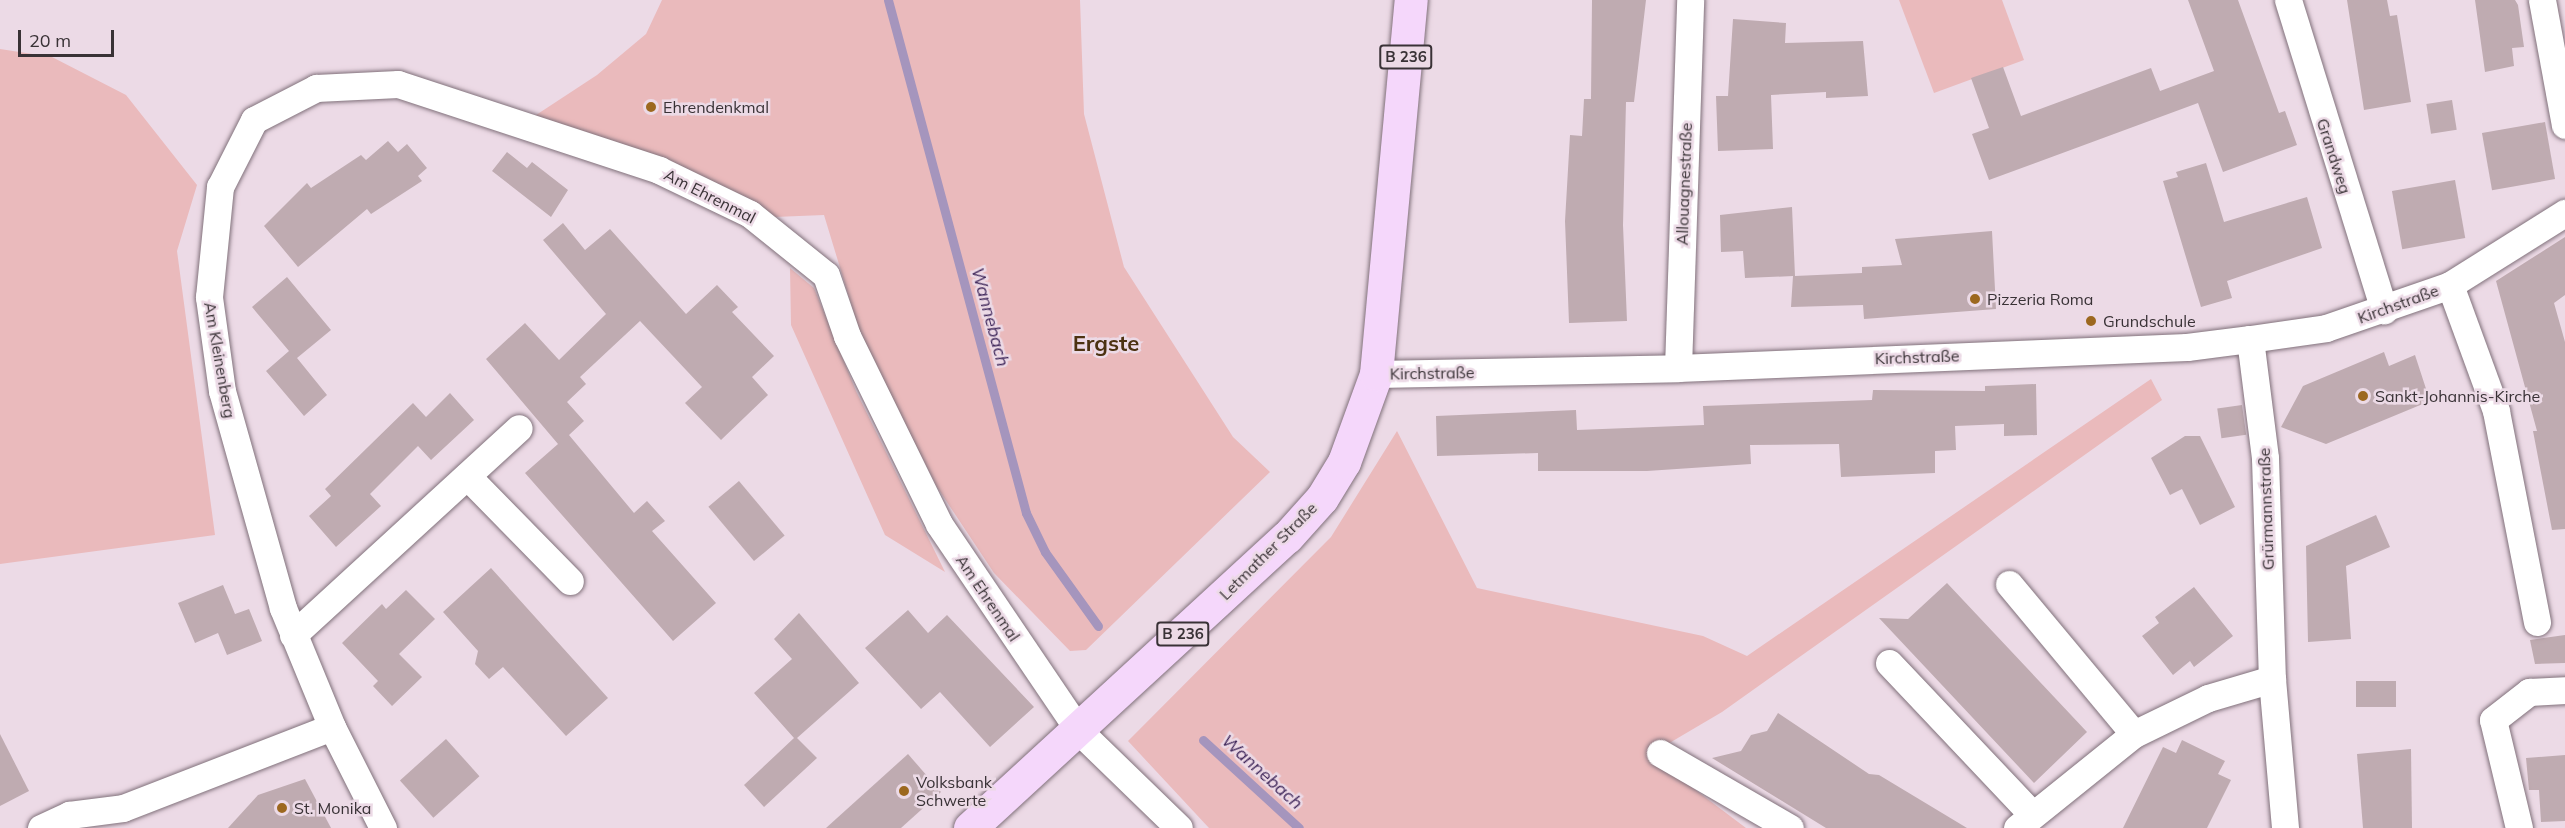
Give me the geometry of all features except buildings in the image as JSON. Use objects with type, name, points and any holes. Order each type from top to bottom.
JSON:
[{"type":"main road","name":"Letmather Straße","points":[[970,828],[1079,731],[1287,537],[1322,498],[1357,434],[1376,374],[1411,0]]},
{"type":"street","name":"Allouagnestraße","points":[[1678,368],[1690,0]]},
{"type":"street","name":"Grandweg","points":[[2288,0],[2384,311]]},
{"type":"street","points":[[2542,0],[2565,125]]},
{"type":"street","name":"Am Ehrenmal","points":[[254,120],[316,88],[398,84],[659,170],[750,214],[826,275],[847,336],[939,524],[1079,731],[1179,828]]},
{"type":"street","name":"Am Kleinenberg","points":[[254,120],[220,187],[209,297],[222,391],[294,635],[332,727],[383,828]]},
{"type":"street","name":"Kirchstraße","points":[[1376,374],[1678,368],[2187,347],[2250,339],[2326,328],[2384,311],[2450,285],[2565,213]]},
{"type":"street","name":"Kirchstraße","points":[[2450,285],[2496,411],[2536,622]]},
{"type":"street","name":"Grürmannstraße","points":[[2250,339],[2265,458],[2272,679],[2285,828]]},
{"type":"street","points":[[294,635],[519,428]]},
{"type":"street","points":[[467,476],[570,582]]},
{"type":"street","points":[[2008,584],[2134,734]]},
{"type":"street","points":[[1889,663],[2025,821],[2134,734],[2208,698],[2272,679]]},
{"type":"street","points":[[2519,828],[2493,720],[2529,692],[2565,690]]},
{"type":"street","points":[[41,828],[69,814],[123,808],[332,727]]},
{"type":"street","points":[[1660,753],[1790,828]]},
{"type":"shaded area","points":[[662,0],[1080,0],[1084,114],[1124,267],[1233,437],[1270,472],[1086,650],[1070,651],[994,573],[937,487],[862,340],[824,215],[746,218],[530,119],[597,75],[646,34]]},
{"type":"shaded area","points":[[1899,0],[2002,0],[2024,60],[1934,93]]},
{"type":"shaded area","points":[[0,49],[52,57],[126,95],[197,185],[177,251],[215,535],[0,564]]},
{"type":"shaded area","points":[[790,268],[814,288],[856,391],[945,572],[885,535],[791,325]]},
{"type":"shaded area","points":[[2151,379],[2162,400],[1722,712],[1649,755],[1746,828],[1209,828],[1128,741],[1331,537],[1397,431],[1477,588],[1703,636],[1747,656]]},
{"type":"waterway","name":"Wannebach","points":[[888,0],[1026,513],[1045,552],[1098,626]]},
{"type":"waterway","name":"Wannebach","points":[[1203,740],[1299,828]]},
{"type":"place","name":"Ehrendenkmal","points":[[651,107]]},
{"type":"place","name":"Pizzeria Roma","points":[[1975,299]]},
{"type":"place","name":"Grundschule","points":[[2091,321]]},
{"type":"place","name":"Sankt-Johannis-Kirche","points":[[2363,396]]},
{"type":"place","name":"Volksbank Schwerte","points":[[904,791]]},
{"type":"place","name":"St. Monika","points":[[282,808]]},
{"type":"district","name":"Ergste","points":[[1106,344]]}]
